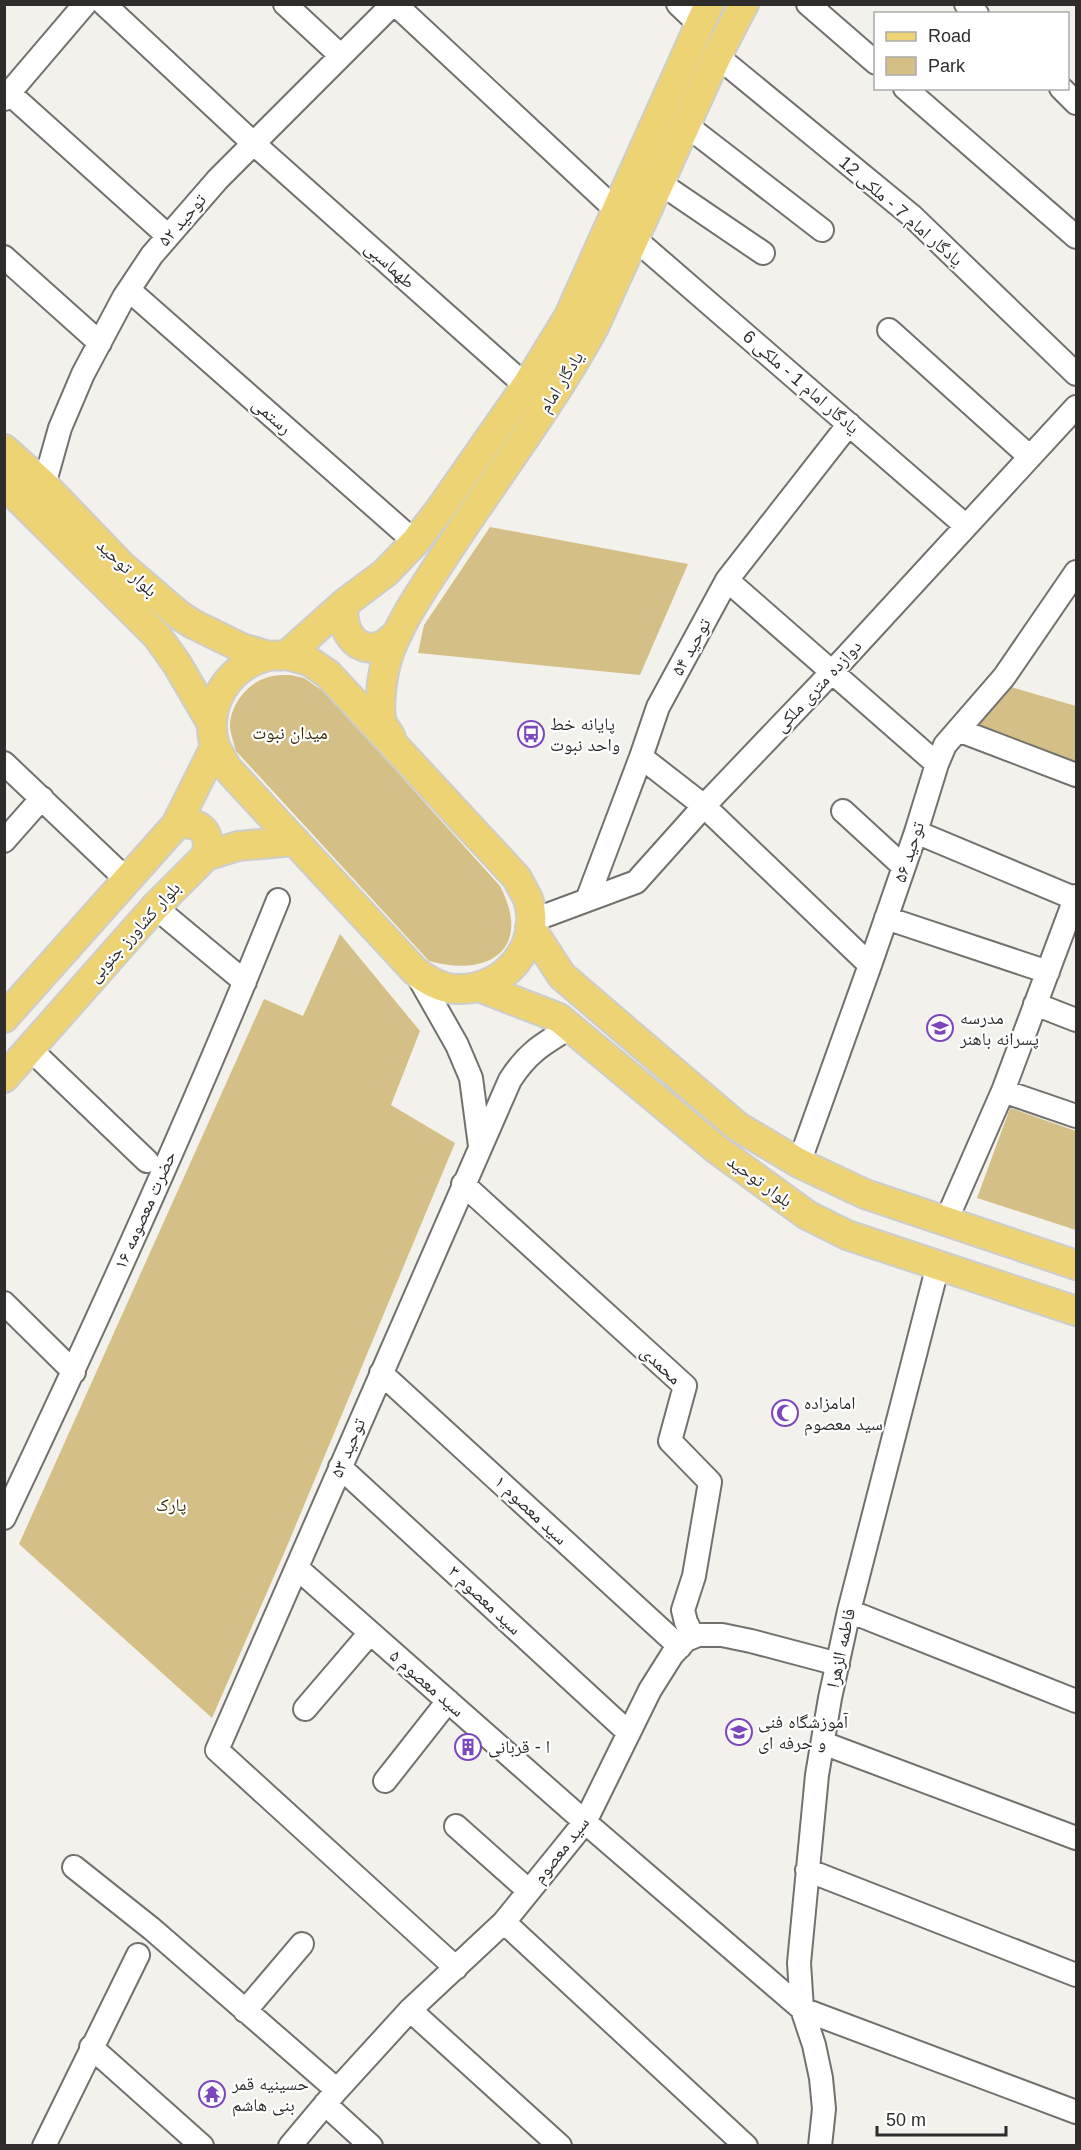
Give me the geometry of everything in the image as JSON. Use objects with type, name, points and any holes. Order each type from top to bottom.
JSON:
[{"type":"main road","name":"یادگار امام","points":[[397,748],[382,721],[381,692],[386,662],[398,633],[420,592],[549,403],[596,325],[717,56],[744,4]]},
{"type":"main road","name":"یادگار امام","points":[[278,656],[385,573],[415,542],[526,386],[568,316],[704,14]]},
{"type":"main road","name":"بلوار توحید","points":[[4,449],[44,485],[123,567],[161,600],[193,624],[242,648],[278,656]]},
{"type":"main road","name":"بلوار توحید","points":[[4,484],[157,636],[177,664],[213,736]]},
{"type":"main road","points":[[161,600],[212,627],[257,636],[303,630],[335,611],[342,611],[344,628],[349,636],[366,646],[375,647],[384,644],[398,633]]},
{"type":"main road","points":[[4,1018],[176,825],[213,736],[215,702],[226,682],[243,666],[278,656],[309,661],[328,674],[517,878],[527,898],[531,924],[527,943],[516,963],[500,978],[479,987],[456,990],[434,984],[414,971],[226,767],[213,736]]},
{"type":"main road","points":[[176,825],[187,822],[198,825],[206,833],[209,845],[206,856]]},
{"type":"main road","name":"بلوار کشاورز جنوبی","points":[[4,1078],[155,907],[206,856],[238,846],[295,841]]},
{"type":"main road","name":"بلوار توحید","points":[[531,924],[562,976],[737,1126],[799,1163],[865,1194],[1077,1265]]},
{"type":"main road","points":[[562,976],[553,976],[546,982],[541,991],[541,999],[565,1023]]},
{"type":"main road","name":"بلوار توحید","points":[[479,987],[565,1023],[715,1148],[807,1215],[847,1235],[1077,1311]]},
{"type":"street","points":[[85,4],[7,96],[168,236]]},
{"type":"street","name":"طهماسبی","points":[[104,4],[253,143],[526,386]]},
{"type":"street","points":[[285,4],[340,55]]},
{"type":"street","points":[[394,4],[615,209]]},
{"type":"street","name":"توحید ۵۲","points":[[44,485],[60,428],[83,374],[129,290],[152,255],[218,179],[340,55],[394,4]]},
{"type":"street","points":[[678,4],[704,14]]},
{"type":"street","points":[[808,4],[874,61]]},
{"type":"street","name":"یادگار امام 7 - ملکی 12","points":[[717,56],[912,216],[1077,374]]},
{"type":"street","points":[[907,90],[1077,237]]},
{"type":"street","points":[[1063,90],[1077,103]]},
{"type":"street","points":[[686,125],[822,230]]},
{"type":"street","points":[[660,183],[763,253]]},
{"type":"street","name":"یادگار امام 1 - ملکی 6","points":[[635,239],[966,526]]},
{"type":"street","points":[[4,257],[100,343]]},
{"type":"street","name":"رستمی","points":[[129,290],[415,542]]},
{"type":"street","points":[[889,330],[1030,456]]},
{"type":"street","name":"دوازده متری ملکی","points":[[531,924],[636,882],[704,806],[832,672],[1077,407]]},
{"type":"street","name":"توحید ۵۴","points":[[587,900],[658,707],[727,580],[849,424]]},
{"type":"street","name":"توحید ۵۶","points":[[799,1163],[945,745],[1067,605],[1077,572]]},
{"type":"street","points":[[727,580],[937,764]]},
{"type":"street","points":[[958,730],[1077,775]]},
{"type":"street","points":[[641,757],[704,806],[870,965]]},
{"type":"street","points":[[4,763],[127,880]]},
{"type":"street","points":[[4,841],[42,798]]},
{"type":"street","points":[[843,811],[904,867]]},
{"type":"street","points":[[916,832],[1076,898],[1003,1090],[946,1221]]},
{"type":"street","name":"حضرت معصومه ۱۶","points":[[4,1518],[74,1372],[245,982],[278,900]]},
{"type":"street","points":[[155,907],[245,982]]},
{"type":"street","points":[[886,918],[1048,972]]},
{"type":"street","points":[[414,971],[457,1045],[471,1078],[480,1146]]},
{"type":"street","points":[[1035,1004],[1077,1020]]},
{"type":"street","name":"توحید ۵۳","points":[[456,1968],[218,1750],[510,1080],[522,1061],[565,1023]]},
{"type":"street","points":[[30,1049],[147,1161]]},
{"type":"street","points":[[1003,1090],[1077,1116]]},
{"type":"street","name":"محمدی","points":[[463,1184],[685,1386],[670,1441],[710,1482],[694,1576],[683,1610],[686,1622],[686,1641]]},
{"type":"street","name":"فاطمه الزهرا","points":[[820,2145],[824,2109],[814,2045],[802,2009],[799,1963],[822,1743],[849,1611],[938,1265]]},
{"type":"street","points":[[4,1303],[74,1372]]},
{"type":"street","name":"سید معصوم ۱","points":[[381,1373],[686,1641]]},
{"type":"street","name":"سید معصوم ۳","points":[[340,1467],[629,1733]]},
{"type":"street","name":"سید معصوم ۵","points":[[297,1568],[585,1822],[802,2009]]},
{"type":"street","points":[[849,1611],[1077,1701]]},
{"type":"street","points":[[305,1709],[370,1633]]},
{"type":"street","points":[[686,1641],[709,1634],[729,1636],[838,1664]]},
{"type":"street","name":"سید معصوم","points":[[290,2145],[410,2010],[504,1922],[585,1822],[656,1680],[686,1641]]},
{"type":"street","points":[[385,1781],[448,1701]]},
{"type":"street","points":[[822,1743],[1077,1838]]},
{"type":"street","points":[[456,1826],[529,1891]]},
{"type":"street","points":[[74,1867],[152,1929],[246,2011],[331,2097],[371,2145]]},
{"type":"street","points":[[807,1870],[1077,1976]]},
{"type":"street","points":[[504,1922],[746,2145]]},
{"type":"street","points":[[246,2011],[302,1944]]},
{"type":"street","points":[[44,2145],[138,1955]]},
{"type":"street","points":[[802,2009],[1077,2112]]},
{"type":"street","points":[[410,2010],[560,2145]]},
{"type":"street","points":[[91,2047],[202,2145]]},
{"type":"green space","points":[[490,527],[688,564],[640,675],[418,653],[424,625]]},
{"type":"green space","name":"میدان نبوت","points":[[291,675],[304,678],[326,693],[500,886],[509,908],[511,927],[508,942],[499,954],[487,961],[470,965],[451,965],[429,961],[236,751],[230,731],[230,720],[244,692],[263,679]]},
{"type":"green space","points":[[1011,687],[1076,706],[1076,764],[975,729]]},
{"type":"green space","name":"پارک","points":[[340,934],[420,1031],[391,1105],[455,1143],[285,1551],[212,1718],[19,1544],[264,999],[303,1016]]},
{"type":"green space","points":[[1010,1108],[1076,1131],[1076,1230],[977,1198]]},
{"type":"place","name":"پایانه خط واحد نبوت","points":[[531,734]]},
{"type":"place","name":"مدرسه پسرانه باهنر","points":[[940,1028]]},
{"type":"place","name":"امامزاده سید معصوم","points":[[785,1413]]},
{"type":"place","name":"آموزشگاه فنی و حرفه ای","points":[[739,1732]]},
{"type":"place","name":"ا - قربانی","points":[[468,1747]]},
{"type":"place","name":"حسینیه قمر بنی هاشم","points":[[212,2094]]}]
